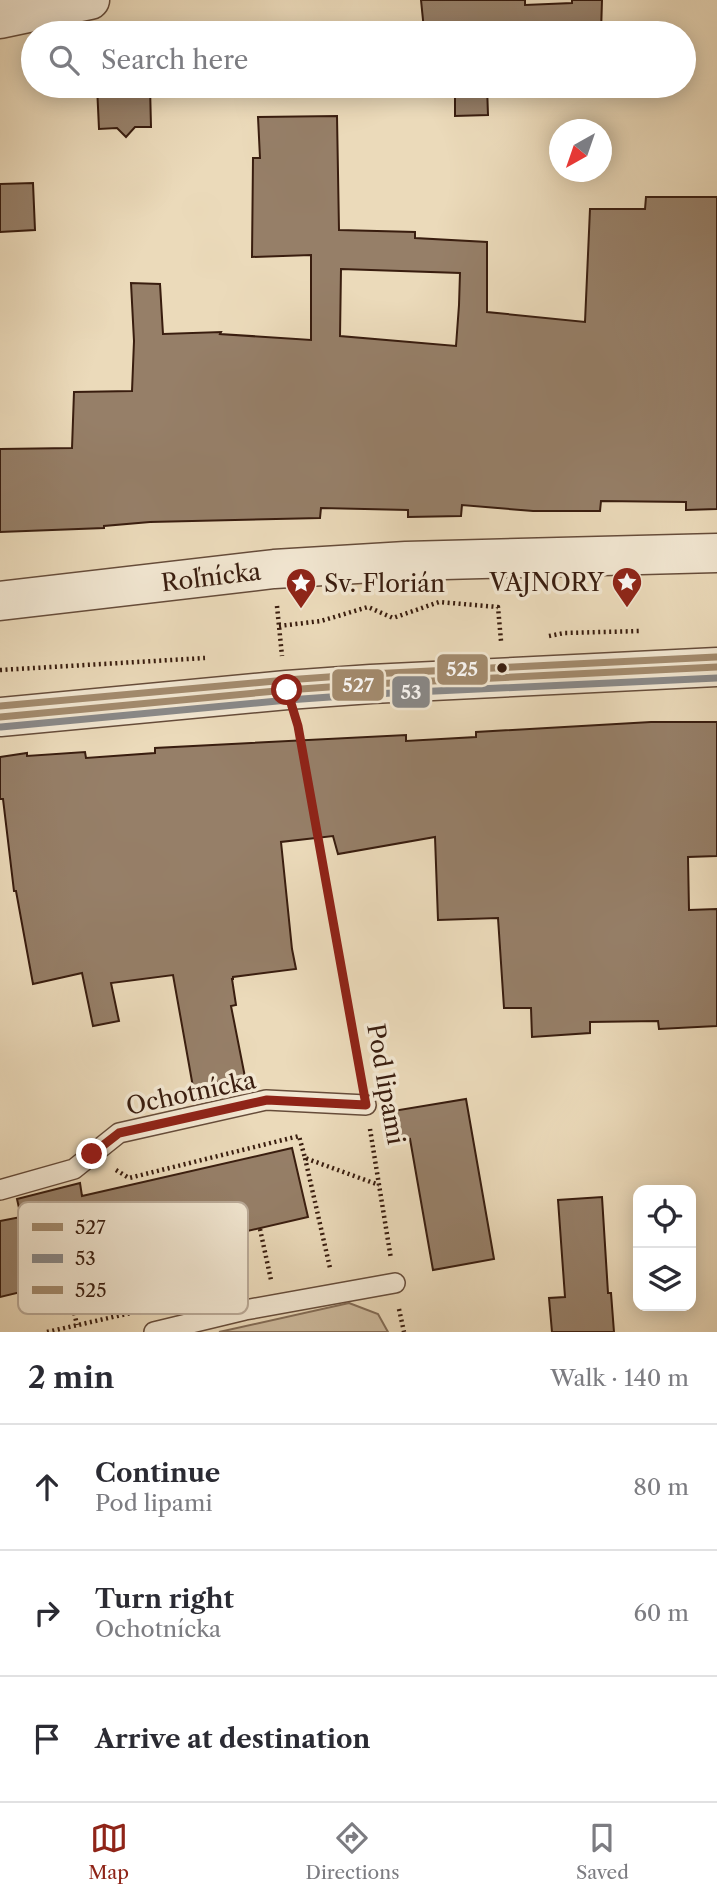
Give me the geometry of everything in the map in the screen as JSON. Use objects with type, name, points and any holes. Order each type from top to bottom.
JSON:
[{"type":"street","points":[[0,19],[90,0]]},
{"type":"street","name":"Roľnícka","points":[[0,601],[274,569],[406,561],[717,553]]},
{"type":"street","points":[[0,717],[284,672],[397,682],[717,667]]},
{"type":"lane","name":"Ochotnícka","points":[[0,1190],[74,1168],[119,1133],[267,1100],[366,1105]]},
{"type":"lane","points":[[248,1309],[394,1283]]},
{"type":"lane","points":[[154,1332],[228,1314]]},
{"type":"path","points":[[279,626],[321,621],[368,607],[393,618],[439,602],[498,607],[501,645]]},
{"type":"path","name":"Pod lipami","points":[[284,672],[298,726],[366,1105],[394,1283]]},
{"type":"path","points":[[92,1154],[129,1178],[299,1136],[330,1268],[318,1271]]},
{"type":"path","points":[[304,1158],[379,1185]]},
{"type":"path","points":[[260,1228],[271,1281],[283,1279]]},
{"type":"path","points":[[74,1314],[77,1325]]},
{"type":"path","points":[[47,1332],[128,1314]]},
{"type":"shaded area","points":[[349,1303],[378,1314],[388,1332],[219,1332]]},
{"type":"building","points":[[421,0],[525,0],[525,5],[602,0],[601,21],[423,21]]},
{"type":"building","points":[[98,98],[150,98],[151,127],[135,127],[126,137],[117,128],[99,129]]},
{"type":"building","points":[[455,98],[487,98],[488,115],[455,116]]},
{"type":"building","points":[[337,116],[339,230],[415,232],[415,238],[487,242],[487,312],[585,322],[590,209],[645,209],[646,197],[717,197],[717,509],[686,510],[686,502],[601,501],[600,511],[533,511],[462,505],[461,516],[408,517],[408,510],[321,508],[320,518],[150,522],[104,528],[0,532],[0,449],[72,448],[74,392],[132,391],[134,341],[131,283],[160,284],[163,334],[221,332],[220,334],[311,340],[311,255],[252,257],[253,158],[260,158],[258,117]],"holes":[[[341,269],[460,273],[456,346],[340,336]]]},
{"type":"building","points":[[33,183],[35,230],[0,232],[0,184]]},
{"type":"building","points":[[651,722],[717,722],[717,856],[688,857],[689,910],[717,909],[717,1026],[659,1029],[658,1021],[590,1022],[590,1033],[532,1037],[531,1008],[504,1008],[498,918],[438,920],[435,837],[338,854],[333,836],[281,842],[296,969],[232,979],[236,1005],[231,1006],[245,1077],[193,1087],[173,975],[111,983],[119,1021],[93,1026],[82,973],[33,984],[14,891],[3,799],[0,799],[0,757],[27,753],[27,756],[85,752],[86,758],[155,753],[155,748],[406,735],[406,741],[476,737],[476,732]]},
{"type":"building","points":[[466,1099],[494,1259],[433,1270],[410,1139],[398,1141],[393,1111]]},
{"type":"building","points":[[292,1148],[308,1217],[248,1231],[248,1202],[18,1204],[17,1199],[80,1183],[82,1196]]},
{"type":"building","points":[[602,1197],[608,1293],[611,1293],[614,1332],[552,1332],[549,1298],[565,1297],[558,1200]]},
{"type":"building","points":[[18,1218],[18,1293],[0,1297],[0,1221]]},
{"type":"transit line","name":"525","points":[[0,706],[370,674],[716,657]]},
{"type":"transit line","name":"527","points":[[0,717],[371,684],[717,667]]},
{"type":"transit line","name":"53","points":[[1,727],[372,694],[717,678]]},
{"type":"place","name":"VAJNORY","points":[[627,609]]},
{"type":"place","name":"Sv. Florián","points":[[301,610]]},
{"type":"route","points":[[92,1154],[119,1133],[267,1100],[366,1105],[297,720],[287,690]]}]
